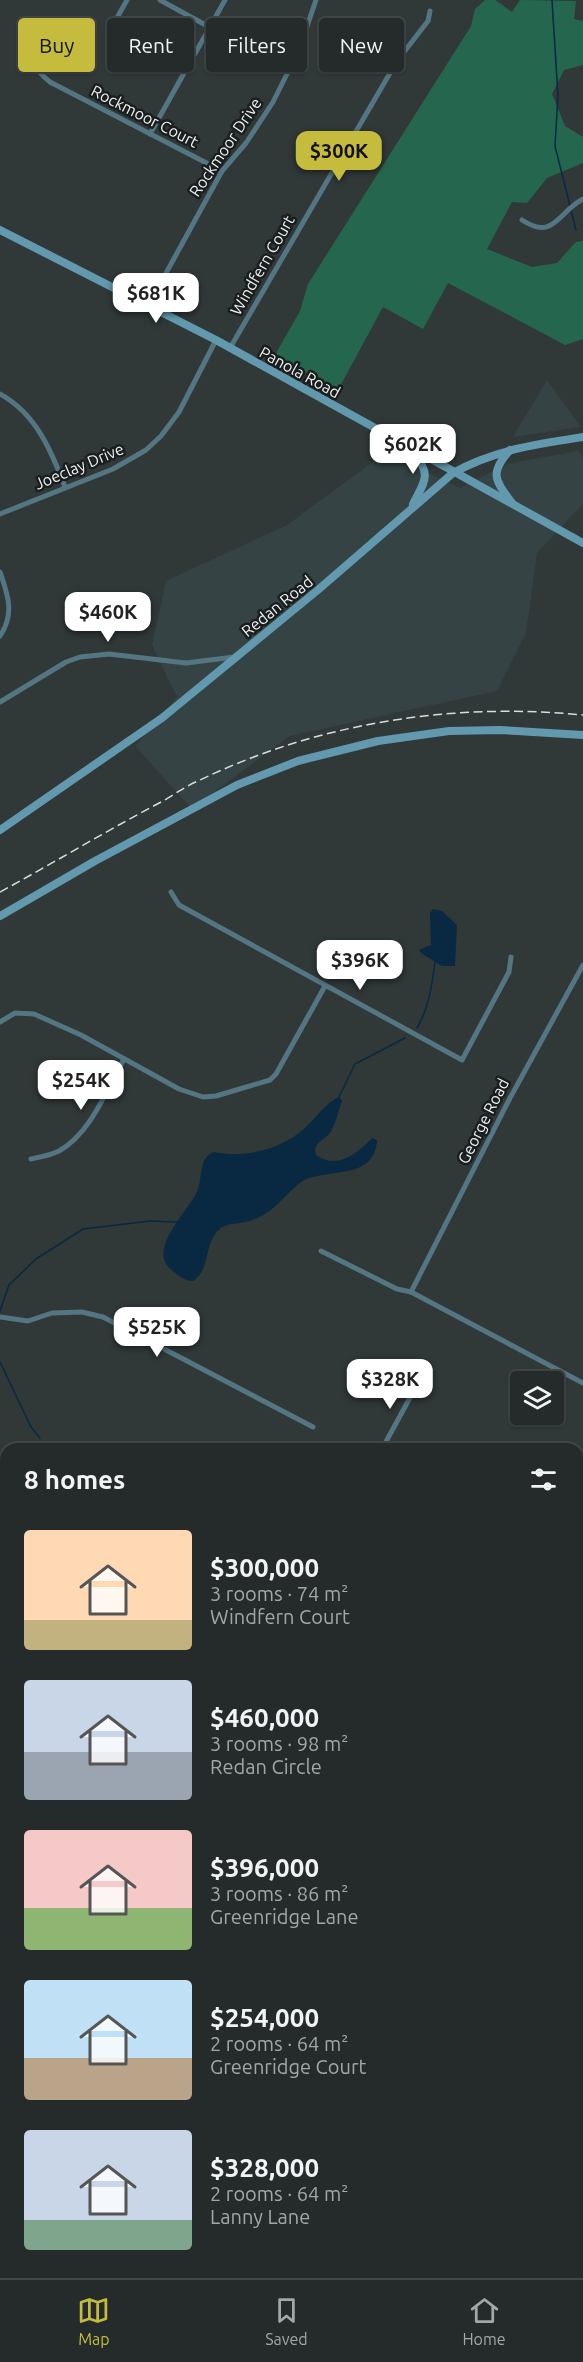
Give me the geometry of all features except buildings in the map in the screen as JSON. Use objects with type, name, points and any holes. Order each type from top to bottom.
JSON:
[{"type":"main road","name":"Panola Road","points":[[0,230],[216,340],[400,444],[583,543]]},
{"type":"main road","name":"Redan Road","points":[[0,830],[162,718],[319,589],[453,473],[475,460],[511,449],[583,437]]},
{"type":"main road","points":[[400,444],[418,459],[426,471],[426,478],[410,509]]},
{"type":"main road","points":[[511,449],[496,468],[495,477],[515,507]]},
{"type":"main road","points":[[0,916],[95,861],[237,785],[298,761],[367,743],[449,731],[500,730],[583,735]]},
{"type":"street","points":[[118,16],[127,0]]},
{"type":"street","points":[[160,0],[206,25]]},
{"type":"street","points":[[216,18],[225,0]]},
{"type":"street","name":"Rockmoor Drive","points":[[148,306],[222,171],[246,143],[273,102],[299,50],[316,0]]},
{"type":"street","name":"Windfern Court","points":[[230,348],[396,61],[428,21],[430,11]]},
{"type":"street","points":[[150,134],[206,37]]},
{"type":"street","name":"Rockmoor Court","points":[[38,72],[50,82],[222,171]]},
{"type":"street","points":[[522,220],[533,228],[548,227],[583,199]]},
{"type":"street","name":"Joeclay Drive","points":[[0,514],[131,460],[146,450],[161,436],[179,412],[216,340]]},
{"type":"street","points":[[0,394],[25,411],[44,439],[65,487]]},
{"type":"street","points":[[0,572],[7,591],[10,615],[0,636]]},
{"type":"street","points":[[0,702],[66,662],[80,657],[109,654],[186,663],[235,657]]},
{"type":"street","points":[[171,892],[179,905],[462,1060],[509,972],[511,957]]},
{"type":"street","name":"George Road","points":[[411,1292],[510,1098],[583,965]]},
{"type":"street","points":[[0,1022],[15,1013],[34,1014],[81,1035],[179,1089],[203,1097],[216,1096],[270,1080],[276,1074],[325,986]]},
{"type":"street","points":[[31,1159],[58,1152],[72,1141],[87,1124],[124,1059]]},
{"type":"street","points":[[321,1251],[397,1289],[411,1292],[583,1383]]},
{"type":"street","points":[[0,1317],[28,1321],[52,1313],[82,1312],[103,1317],[313,1427]]},
{"type":"street","points":[[385,1443],[418,1383]]},
{"type":"shaded area","points":[[547,380],[581,427],[513,437]]},
{"type":"shaded area","points":[[578,451],[583,459],[583,504],[537,553],[526,633],[497,691],[289,736],[192,809],[135,746],[177,697],[152,645],[166,581],[287,525],[385,453],[460,488],[507,464]]},
{"type":"green space","points":[[485,0],[495,0],[512,12],[520,0],[576,1],[574,19],[583,21],[583,65],[564,70],[552,94],[565,126],[583,137],[583,163],[547,178],[527,203],[512,202],[487,249],[532,267],[557,263],[576,242],[583,241],[583,339],[565,345],[448,283],[423,329],[383,307],[338,390],[275,355],[300,311],[308,284],[471,26],[475,9]]},
{"type":"water","points":[[433,909],[442,911],[457,925],[455,966],[442,966],[419,950],[431,945],[430,913]]},
{"type":"water","points":[[339,1097],[342,1101],[334,1126],[317,1145],[316,1155],[332,1161],[346,1158],[360,1150],[372,1138],[377,1140],[374,1153],[367,1162],[358,1168],[310,1178],[300,1183],[277,1205],[257,1218],[219,1229],[212,1239],[202,1271],[193,1281],[173,1271],[166,1263],[164,1253],[166,1243],[197,1192],[205,1159],[214,1152],[240,1154],[279,1145],[301,1131],[327,1105]]},
{"type":"waterway","points":[[552,0],[558,96],[555,146],[570,206]]},
{"type":"waterway","points":[[571,210],[576,230]]},
{"type":"waterway","points":[[417,1028],[427,1004],[435,962]]},
{"type":"waterway","points":[[339,1097],[355,1064],[405,1038]]},
{"type":"waterway","points":[[0,1311],[9,1285],[36,1259],[83,1229],[150,1221],[177,1222]]},
{"type":"waterway","points":[[0,1362],[31,1427],[40,1438]]},
{"type":"railway","points":[[0,892],[194,783],[243,761],[290,744],[386,721],[435,715],[484,712],[583,715]]}]
